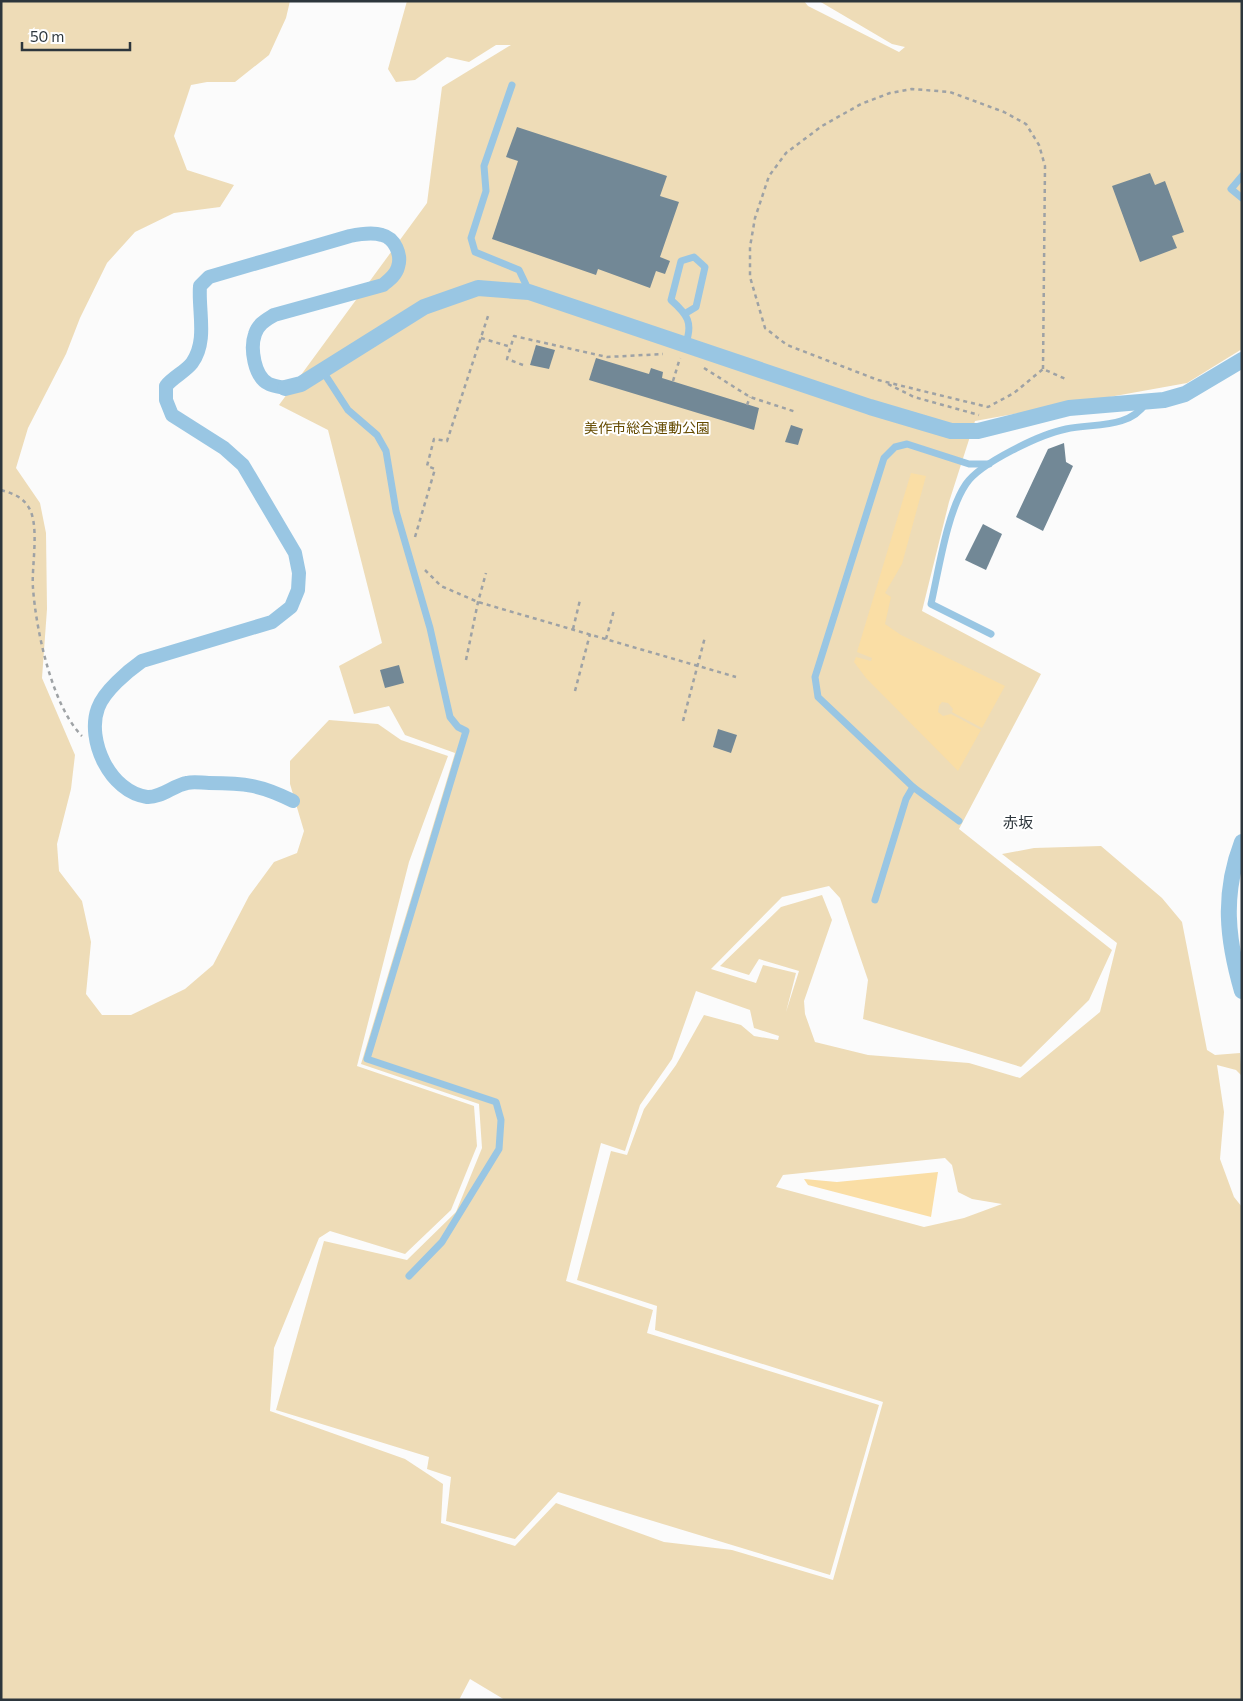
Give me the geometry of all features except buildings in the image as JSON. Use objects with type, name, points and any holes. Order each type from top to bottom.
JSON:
[{"type":"street","points":[[294,801],[268,789],[244,783],[187,783],[154,796],[148,797],[135,793],[118,781],[105,767],[94,723],[98,706],[124,674],[142,661],[272,622],[291,607],[298,590],[299,573],[294,553],[243,465],[224,448],[172,415],[166,400],[166,386],[191,364],[200,350],[202,333],[200,286],[209,277],[350,236],[383,235],[394,243],[399,255],[398,267],[393,277],[383,285],[274,315],[262,322],[255,333],[252,347],[258,374],[268,384],[285,388],[301,384],[424,307],[478,288],[529,292],[683,349],[951,431],[978,431],[1069,408],[1146,402],[1185,394],[1242,360]]},
{"type":"street","points":[[1242,842],[1228,891],[1229,934],[1242,991]]},
{"type":"lane","points":[[512,85],[484,166],[486,190],[471,238],[474,252],[519,270],[529,292]]},
{"type":"lane","points":[[1242,176],[1231,189],[1242,198]]},
{"type":"lane","points":[[683,349],[689,334],[686,313],[671,300],[681,261],[694,257],[705,267],[696,308],[686,313]]},
{"type":"lane","points":[[322,370],[348,410],[377,435],[386,451],[396,512],[430,628],[450,717],[458,727],[466,731],[367,1059],[496,1102],[501,1120],[499,1150],[442,1242],[409,1276]]},
{"type":"lane","points":[[991,634],[931,604],[959,496],[968,481],[989,464],[1037,438],[1066,429],[1124,421],[1139,414],[1146,402]]},
{"type":"lane","points":[[958,821],[913,787],[818,697],[815,677],[884,458],[895,447],[907,444],[969,464],[989,464]]},
{"type":"lane","points":[[875,900],[906,799],[913,787]]},
{"type":"path","points":[[882,381],[988,407],[1014,394],[1043,369],[1045,166],[1039,145],[1026,124],[985,103],[950,92],[912,89],[890,93],[861,104],[822,126],[786,153],[770,176],[755,218],[750,247],[750,277],[765,328],[787,345],[882,381],[914,396],[974,412],[983,417],[968,418]]},
{"type":"path","points":[[415,538],[435,469],[427,466],[434,439],[447,441],[488,316]]},
{"type":"path","points":[[523,365],[507,359],[514,336],[607,359],[683,349],[673,381]]},
{"type":"path","points":[[481,338],[511,347]]},
{"type":"path","points":[[697,363],[750,397],[796,412]]},
{"type":"path","points":[[1043,369],[1068,380]]},
{"type":"path","points":[[747,405],[750,397]]},
{"type":"path","points":[[1,490],[15,494],[28,506],[34,525],[33,587],[39,638],[54,685],[70,720]]},
{"type":"path","points":[[423,568],[441,586],[478,602],[736,677]]},
{"type":"path","points":[[466,660],[486,574]]},
{"type":"path","points":[[572,629],[580,600]]},
{"type":"path","points":[[606,639],[614,610]]},
{"type":"path","points":[[575,691],[590,634]]},
{"type":"path","points":[[683,721],[705,637]]},
{"type":"green space","name":"美作市総合運動公園","points":[[1,1],[290,1],[286,18],[269,55],[235,82],[207,82],[191,85],[174,136],[187,170],[234,185],[220,207],[174,213],[135,232],[107,263],[80,318],[66,354],[28,428],[16,468],[40,503],[46,533],[47,609],[42,678],[75,755],[71,789],[57,844],[59,871],[82,901],[91,942],[86,994],[102,1015],[131,1015],[185,989],[213,965],[249,896],[274,862],[297,853],[304,831],[290,784],[290,761],[329,720],[378,724],[401,740],[448,756],[409,862],[357,1066],[474,1106],[477,1146],[451,1210],[405,1254],[330,1231],[319,1238],[274,1348],[270,1411],[405,1459],[443,1484],[441,1523],[515,1546],[556,1503],[664,1542],[732,1550],[833,1580],[883,1402],[655,1330],[657,1306],[577,1280],[611,1151],[627,1155],[644,1109],[676,1065],[704,1015],[741,1025],[754,1036],[778,1040],[779,1036],[754,1028],[750,1010],[696,991],[672,1059],[640,1105],[625,1151],[601,1143],[566,1281],[653,1310],[647,1333],[879,1405],[830,1575],[558,1492],[515,1539],[446,1521],[451,1477],[427,1469],[429,1457],[276,1410],[324,1241],[407,1260],[456,1212],[482,1148],[479,1104],[361,1064],[455,753],[405,735],[389,706],[354,714],[339,666],[382,643],[328,430],[279,405],[427,203],[442,87],[511,45],[496,45],[469,62],[447,57],[415,80],[396,82],[388,69],[407,1],[804,1],[808,6],[899,52],[905,47],[892,44],[819,1],[1242,1],[1242,349],[1187,383],[975,421],[949,502],[922,611],[1041,674],[959,829],[1112,950],[1089,1000],[1021,1067],[863,1019],[868,980],[840,898],[829,886],[782,897],[711,969],[756,983],[763,965],[796,973],[786,1012],[799,971],[759,959],[749,975],[720,966],[781,907],[822,895],[832,920],[804,1001],[805,1014],[815,1042],[868,1055],[969,1063],[1020,1078],[1100,1012],[1117,943],[1002,854],[1034,848],[1101,846],[1162,898],[1182,922],[1207,1050],[1215,1055],[1240,1053],[1242,1076],[1236,1070],[1217,1065],[1224,1112],[1220,1159],[1234,1197],[1242,1207],[1242,1700],[505,1700],[470,1679],[459,1700],[1,1700]],"holes":[[[945,1158],[952,1165],[958,1192],[972,1199],[1002,1204],[964,1218],[924,1227],[776,1187],[783,1175]]]},
{"type":"shaded area","points":[[911,473],[926,476],[902,564],[885,593],[891,597],[885,624],[901,635],[1005,686],[982,728],[952,712],[953,709],[948,703],[942,702],[939,706],[938,712],[943,716],[951,714],[981,730],[958,771],[866,678],[854,662],[856,657],[871,661],[872,658],[857,652]]},
{"type":"shaded area","points":[[938,1172],[931,1217],[808,1185],[804,1179],[837,1182]]},
{"type":"district","name":"赤坂","points":[[1018,823]]}]
